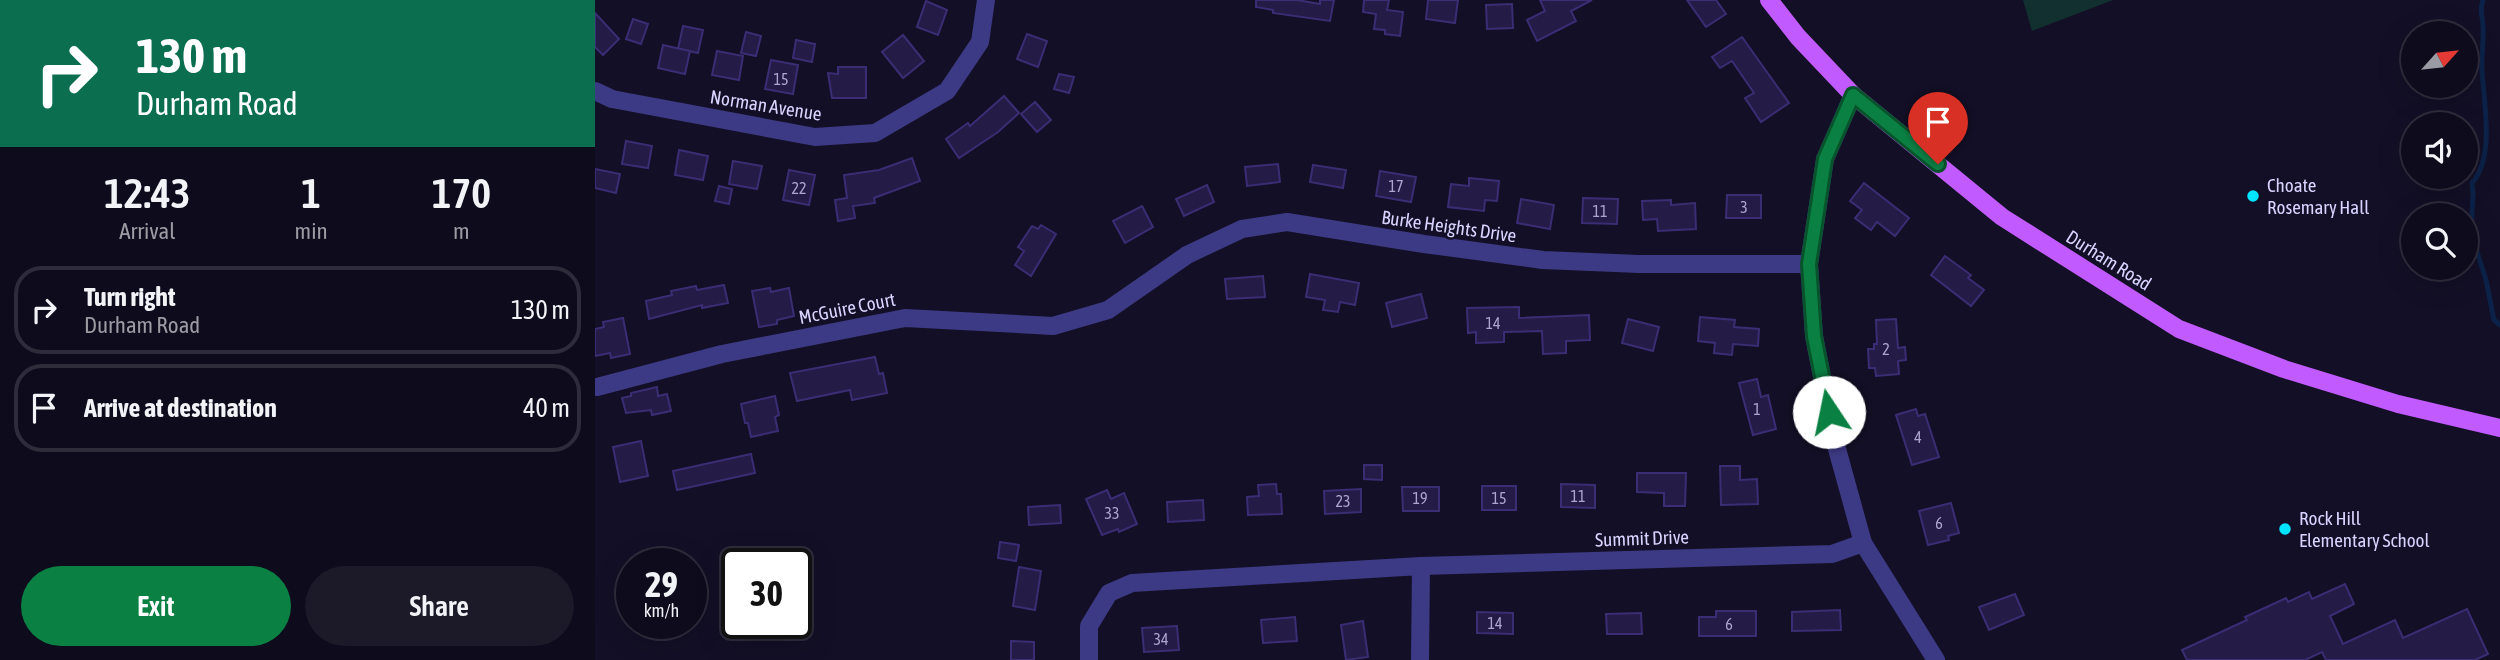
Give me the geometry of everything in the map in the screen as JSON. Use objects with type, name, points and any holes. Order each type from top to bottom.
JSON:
[{"type":"main road","name":"Durham Road","points":[[1769,0],[1798,37],[1853,95],[2002,217],[2179,329],[2297,373],[2398,404],[2500,428]]},
{"type":"street","name":"Norman Avenue","points":[[595,91],[612,99],[815,137],[874,133],[947,92],[981,42],[986,0]]},
{"type":"street","points":[[1853,95],[1825,159],[1809,264],[1814,336],[1834,438],[1863,543],[1936,660]]},
{"type":"street","name":"Burke Heights Drive","points":[[1108,310],[1187,255],[1242,229],[1287,222],[1543,260],[1639,264],[1809,264]]},
{"type":"street","name":"McGuire Court","points":[[597,387],[722,354],[905,318],[1053,326],[1108,310]]},
{"type":"street","name":"Summit Drive","points":[[1089,660],[1089,626],[1109,593],[1132,583],[1421,566],[1832,554],[1863,543]]},
{"type":"street","points":[[1420,660],[1421,566]]},
{"type":"green space","points":[[2023,0],[2113,0],[2032,31]]},
{"type":"building","points":[[1256,0],[1297,0],[1320,4],[1320,0],[1334,0],[1330,21],[1273,13],[1273,10],[1256,7]]},
{"type":"building","points":[[1364,0],[1389,0],[1387,10],[1403,12],[1400,36],[1374,29],[1376,14],[1363,12]]},
{"type":"building","points":[[1428,0],[1458,0],[1455,23],[1426,19]]},
{"type":"building","points":[[1540,0],[1592,0],[1571,11],[1576,21],[1537,41],[1527,20],[1545,11]]},
{"type":"building","points":[[1687,0],[1716,0],[1726,14],[1706,27]]},
{"type":"building","points":[[926,1],[947,10],[938,35],[917,27]]},
{"type":"building","points":[[1512,4],[1513,28],[1487,29],[1486,5]]},
{"type":"building","points":[[595,13],[619,39],[603,55],[595,47]]},
{"type":"building","points":[[633,19],[648,24],[641,44],[626,39]]},
{"type":"building","points":[[683,26],[703,30],[698,53],[678,49]]},
{"type":"building","points":[[746,32],[761,36],[756,56],[741,53]]},
{"type":"building","points":[[1027,34],[1047,41],[1038,67],[1017,59]]},
{"type":"building","points":[[903,35],[924,61],[903,78],[882,52]]},
{"type":"building","points":[[1742,37],[1789,103],[1761,122],[1745,98],[1754,93],[1732,61],[1720,68],[1712,57]]},
{"type":"building","points":[[796,40],[815,44],[812,62],[793,58]]},
{"type":"building","points":[[663,45],[690,51],[685,74],[658,68]]},
{"type":"building","points":[[717,51],[743,56],[739,80],[712,75]]},
{"type":"building","points":[[771,60],[798,65],[793,94],[765,89]]},
{"type":"building","points":[[838,67],[866,67],[866,98],[832,98],[828,73],[838,74]]},
{"type":"building","points":[[1059,74],[1074,77],[1069,93],[1054,89]]},
{"type":"building","points":[[1004,96],[1019,113],[998,132],[959,158],[946,139],[968,123],[970,126]]},
{"type":"building","points":[[1035,102],[1051,120],[1037,132],[1021,114]]},
{"type":"building","points":[[626,141],[652,146],[648,168],[622,164]]},
{"type":"building","points":[[679,150],[708,156],[703,180],[675,175]]},
{"type":"building","points":[[912,158],[920,181],[874,198],[875,203],[853,206],[855,218],[838,221],[835,200],[847,198],[844,175],[879,170]]},
{"type":"building","points":[[733,161],[762,166],[757,189],[729,184]]},
{"type":"building","points":[[1278,164],[1280,182],[1247,186],[1245,167]]},
{"type":"building","points":[[1313,165],[1346,170],[1343,188],[1310,182]]},
{"type":"building","points":[[595,169],[620,174],[616,193],[595,188]]},
{"type":"building","points":[[789,170],[815,175],[809,205],[783,200]]},
{"type":"building","points":[[1380,171],[1416,177],[1411,202],[1376,196]]},
{"type":"building","points":[[1469,178],[1499,181],[1497,201],[1485,200],[1484,211],[1448,207],[1451,184],[1469,186]]},
{"type":"building","points":[[1864,183],[1909,218],[1895,236],[1877,222],[1871,230],[1855,218],[1862,210],[1850,201]]},
{"type":"building","points":[[1207,185],[1214,202],[1184,216],[1176,199]]},
{"type":"building","points":[[719,186],[732,189],[729,204],[715,201]]},
{"type":"building","points":[[1727,195],[1761,195],[1761,218],[1726,218]]},
{"type":"building","points":[[1583,198],[1618,199],[1617,224],[1582,223]]},
{"type":"building","points":[[1521,199],[1554,205],[1550,229],[1517,223]]},
{"type":"building","points":[[1671,200],[1671,205],[1695,203],[1696,229],[1658,231],[1657,219],[1643,220],[1642,201]]},
{"type":"building","points":[[1142,206],[1153,227],[1125,243],[1113,221]]},
{"type":"building","points":[[1041,225],[1056,234],[1031,276],[1015,265],[1024,251],[1018,247],[1032,226],[1038,229]]},
{"type":"building","points":[[1945,256],[1971,275],[1968,278],[1984,290],[1971,306],[1931,275]]},
{"type":"building","points":[[1310,274],[1359,283],[1355,305],[1340,302],[1338,312],[1323,310],[1325,300],[1306,297]]},
{"type":"building","points":[[1263,276],[1265,297],[1227,299],[1225,279]]},
{"type":"building","points":[[724,285],[728,303],[702,308],[702,305],[649,319],[646,301],[672,295],[671,291],[696,286],[697,290]]},
{"type":"building","points":[[770,288],[771,292],[789,288],[794,316],[777,320],[777,324],[759,327],[752,291]]},
{"type":"building","points":[[1421,294],[1427,318],[1392,327],[1386,303]]},
{"type":"building","points":[[1519,307],[1519,318],[1589,315],[1590,340],[1566,341],[1566,353],[1543,354],[1542,331],[1504,332],[1504,342],[1476,343],[1476,332],[1468,333],[1467,308]]},
{"type":"building","points":[[1700,317],[1735,320],[1734,327],[1759,329],[1758,346],[1733,344],[1732,355],[1714,353],[1715,343],[1698,341]]},
{"type":"building","points":[[623,318],[630,354],[611,358],[610,353],[595,356],[595,329],[604,327],[603,322]]},
{"type":"building","points":[[1628,319],[1659,327],[1653,351],[1622,343]]},
{"type":"building","points":[[1896,319],[1898,348],[1905,347],[1906,360],[1898,361],[1899,374],[1876,376],[1875,368],[1869,368],[1868,349],[1874,349],[1874,344],[1877,344],[1876,320]]},
{"type":"building","points":[[875,357],[879,374],[883,373],[887,393],[852,400],[850,390],[797,401],[790,373]]},
{"type":"building","points":[[1757,379],[1761,397],[1768,395],[1776,429],[1753,435],[1739,383]]},
{"type":"building","points":[[657,387],[658,396],[667,394],[671,411],[652,415],[651,410],[626,413],[622,398]]},
{"type":"building","points":[[775,396],[779,415],[775,417],[778,431],[751,437],[741,404]]},
{"type":"building","points":[[1916,409],[1918,416],[1925,414],[1939,457],[1912,465],[1896,415]]},
{"type":"building","points":[[641,441],[648,476],[620,482],[613,447]]},
{"type":"building","points":[[751,454],[755,473],[677,490],[673,471]]},
{"type":"building","points":[[1364,465],[1382,465],[1382,480],[1364,479]]},
{"type":"building","points":[[1720,466],[1740,466],[1740,480],[1757,479],[1758,504],[1721,505]]},
{"type":"building","points":[[1637,473],[1686,473],[1685,506],[1664,506],[1664,493],[1637,492]]},
{"type":"building","points":[[1276,484],[1277,494],[1281,494],[1282,514],[1248,515],[1247,497],[1259,496],[1258,485]]},
{"type":"building","points":[[1561,484],[1595,485],[1595,508],[1561,507]]},
{"type":"building","points":[[1482,486],[1516,486],[1516,510],[1482,510]]},
{"type":"building","points":[[1402,487],[1439,487],[1439,511],[1403,511]]},
{"type":"building","points":[[1361,489],[1361,512],[1325,514],[1324,491]]},
{"type":"building","points":[[1107,490],[1111,499],[1124,493],[1137,524],[1119,532],[1118,529],[1102,535],[1086,499]]},
{"type":"building","points":[[1203,500],[1204,520],[1168,522],[1167,502]]},
{"type":"building","points":[[1951,503],[1959,533],[1948,536],[1949,540],[1928,545],[1919,511]]},
{"type":"building","points":[[1060,505],[1061,523],[1029,525],[1028,507]]},
{"type":"building","points":[[1000,542],[1019,545],[1016,561],[998,558]]},
{"type":"building","points":[[1019,567],[1041,571],[1035,610],[1013,606]]},
{"type":"building","points":[[2345,584],[2354,604],[2330,616],[2343,644],[2395,620],[2403,638],[2467,609],[2488,654],[2475,660],[2326,660],[2322,652],[2305,660],[2187,660],[2182,650],[2247,620],[2245,617],[2286,598],[2288,602],[2309,592],[2312,599]]},
{"type":"building","points":[[2015,594],[2024,615],[1989,630],[1979,607]]},
{"type":"building","points":[[1840,610],[1841,630],[1792,631],[1792,612]]},
{"type":"building","points":[[1716,611],[1756,611],[1756,636],[1699,636],[1699,617],[1716,617]]},
{"type":"building","points":[[1477,612],[1513,613],[1513,634],[1477,633]]},
{"type":"building","points":[[1641,613],[1642,634],[1607,634],[1606,614]]},
{"type":"building","points":[[1295,617],[1297,641],[1263,643],[1261,620]]},
{"type":"building","points":[[1363,621],[1368,657],[1346,660],[1341,625]]},
{"type":"building","points":[[1177,626],[1179,650],[1144,652],[1142,628]]},
{"type":"building","points":[[1011,641],[1034,642],[1034,660],[1011,660]]},
{"type":"waterway","points":[[2483,0],[2482,65],[2486,145],[2484,159],[2472,183],[2471,233],[2486,280],[2494,320],[2500,325]]},
{"type":"place","name":"Choate Rosemary Hall","points":[[2253,196]]},
{"type":"place","name":"Rock Hill Elementary School","points":[[2285,529]]},
{"type":"route","points":[[1829,412],[1814,336],[1809,264],[1825,159],[1853,95],[1938,164]]}]
